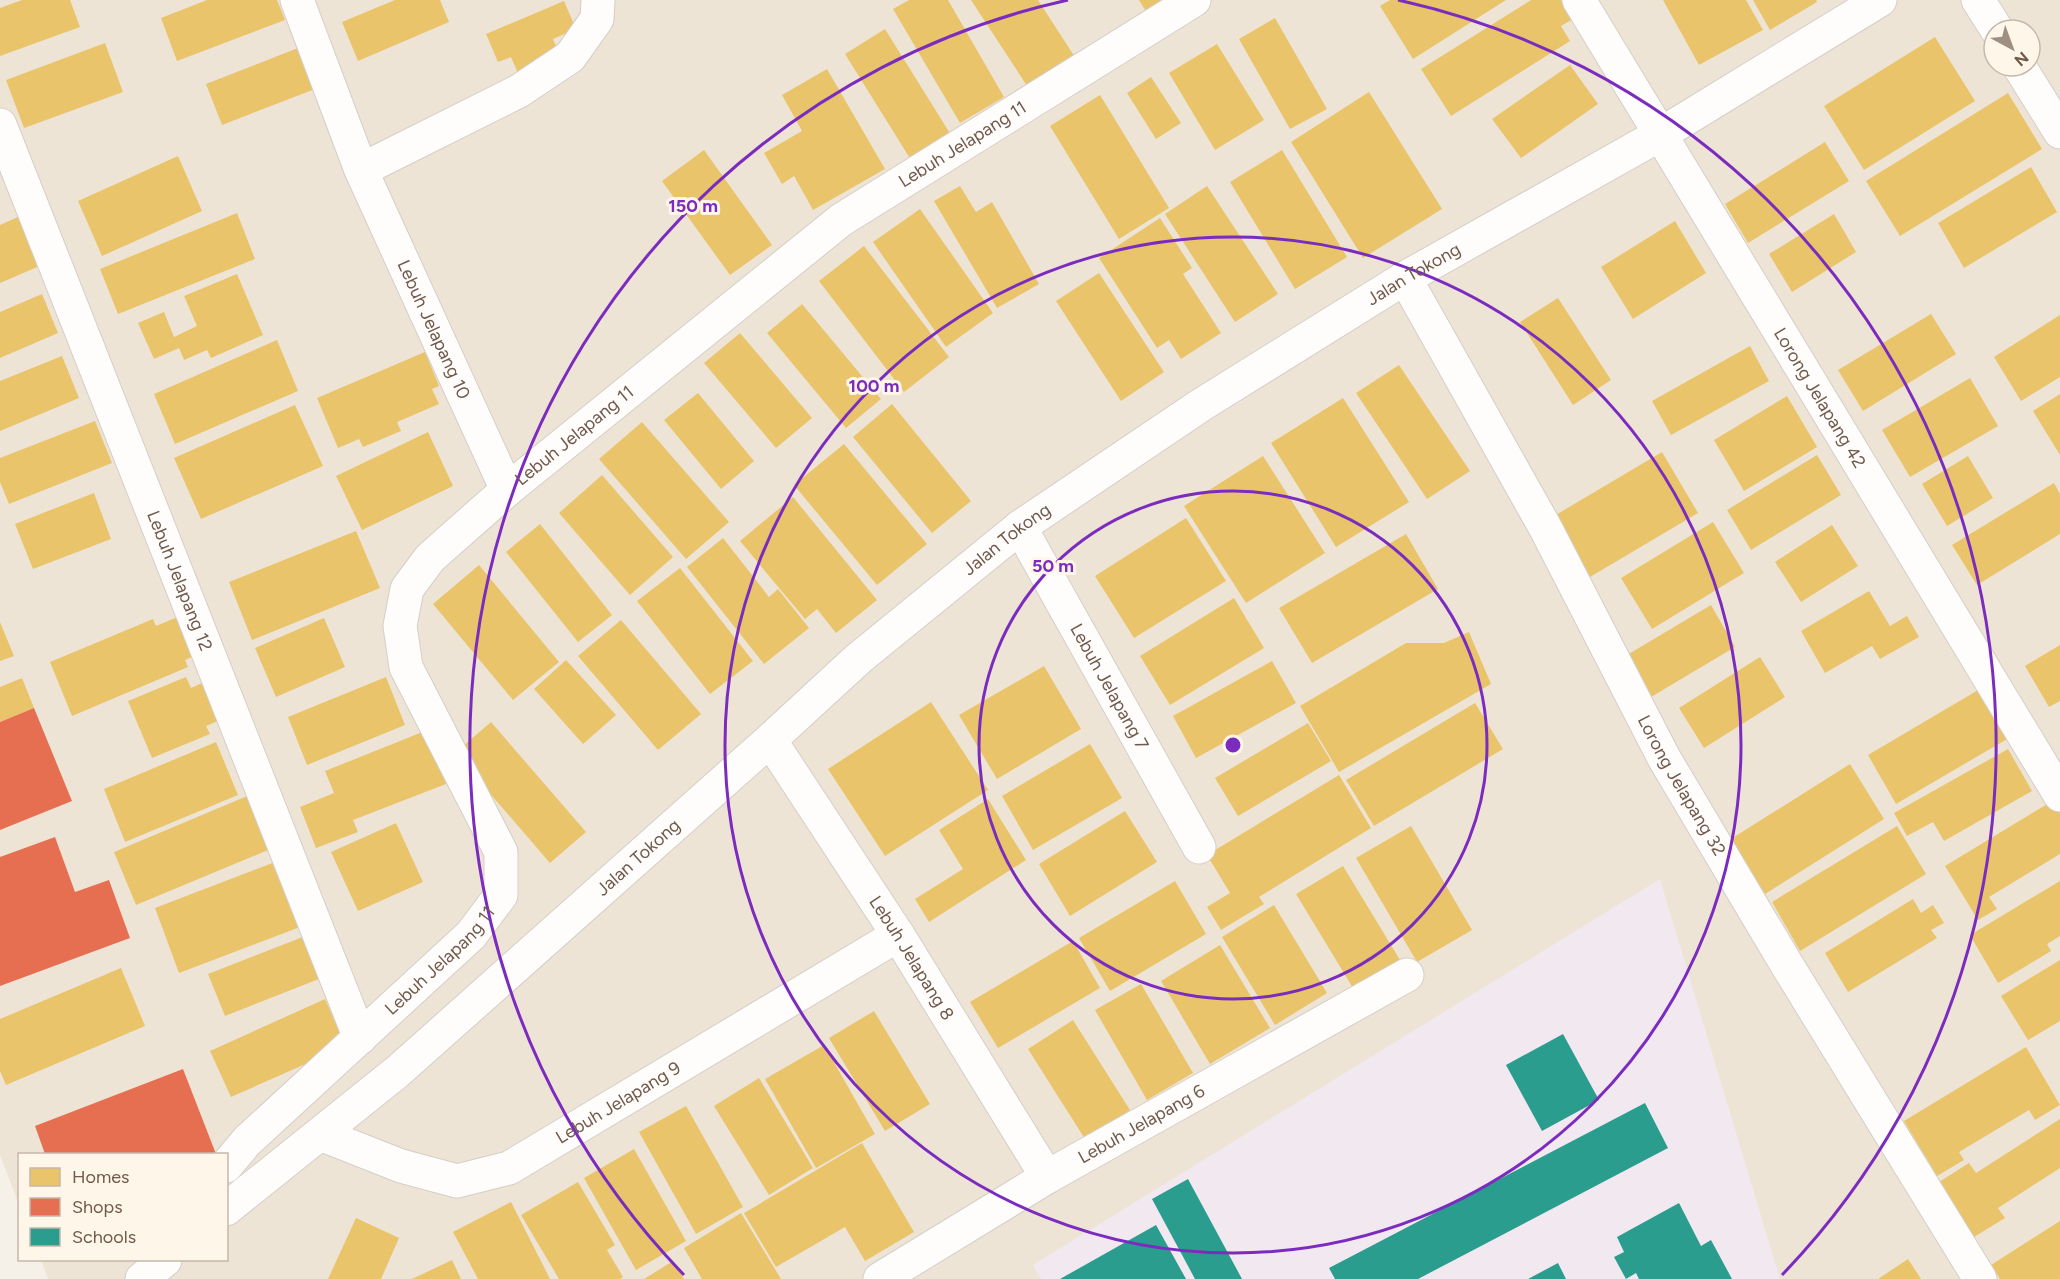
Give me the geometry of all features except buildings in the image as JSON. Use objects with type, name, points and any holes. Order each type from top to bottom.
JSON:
[{"type":"street","name":"Lebuh Jelapang 10","points":[[297,0],[361,170],[507,490]]},
{"type":"street","points":[[361,170],[519,91],[570,57],[597,19],[598,0]]},
{"type":"street","name":"Lebuh Jelapang 11","points":[[228,1164],[247,1141],[471,935],[501,895],[501,852],[406,667],[400,627],[407,589],[430,558],[507,490],[841,220],[1194,0]]},
{"type":"street","name":"Lorong Jelapang 42","points":[[1579,0],[2060,795]]},
{"type":"street","name":"Jalan Tokong","points":[[228,1207],[397,1072],[858,659],[1020,527],[1201,405],[1405,278],[1661,134],[1880,0]]},
{"type":"street","points":[[1978,0],[1989,18]]},
{"type":"street","points":[[2026,78],[2060,132]]},
{"type":"street","name":"Lebuh Jelapang 12","points":[[0,125],[360,1038]]},
{"type":"street","name":"Lorong Jelapang 32","points":[[1405,278],[1546,529],[1664,758],[1787,965],[1980,1279]]},
{"type":"street","name":"Lebuh Jelapang 7","points":[[1020,527],[1200,847]]},
{"type":"street","name":"Lebuh Jelapang 8","points":[[770,740],[898,935],[1047,1177]]},
{"type":"street","name":"Lebuh Jelapang 9","points":[[320,1134],[401,1166],[457,1181],[509,1168],[898,935]]},
{"type":"street","name":"Lebuh Jelapang 6","points":[[880,1279],[1047,1177],[1407,975]]},
{"type":"street","points":[[142,1279],[164,1261]]},
{"type":"shaded area","points":[[0,0],[2060,0],[2060,1279],[48,1279],[41,1261],[228,1261],[228,1153],[18,1153],[18,1202],[0,1155]]},
{"type":"shaded area","points":[[1660,879],[1780,1279],[1041,1279],[1033,1265]]}]
